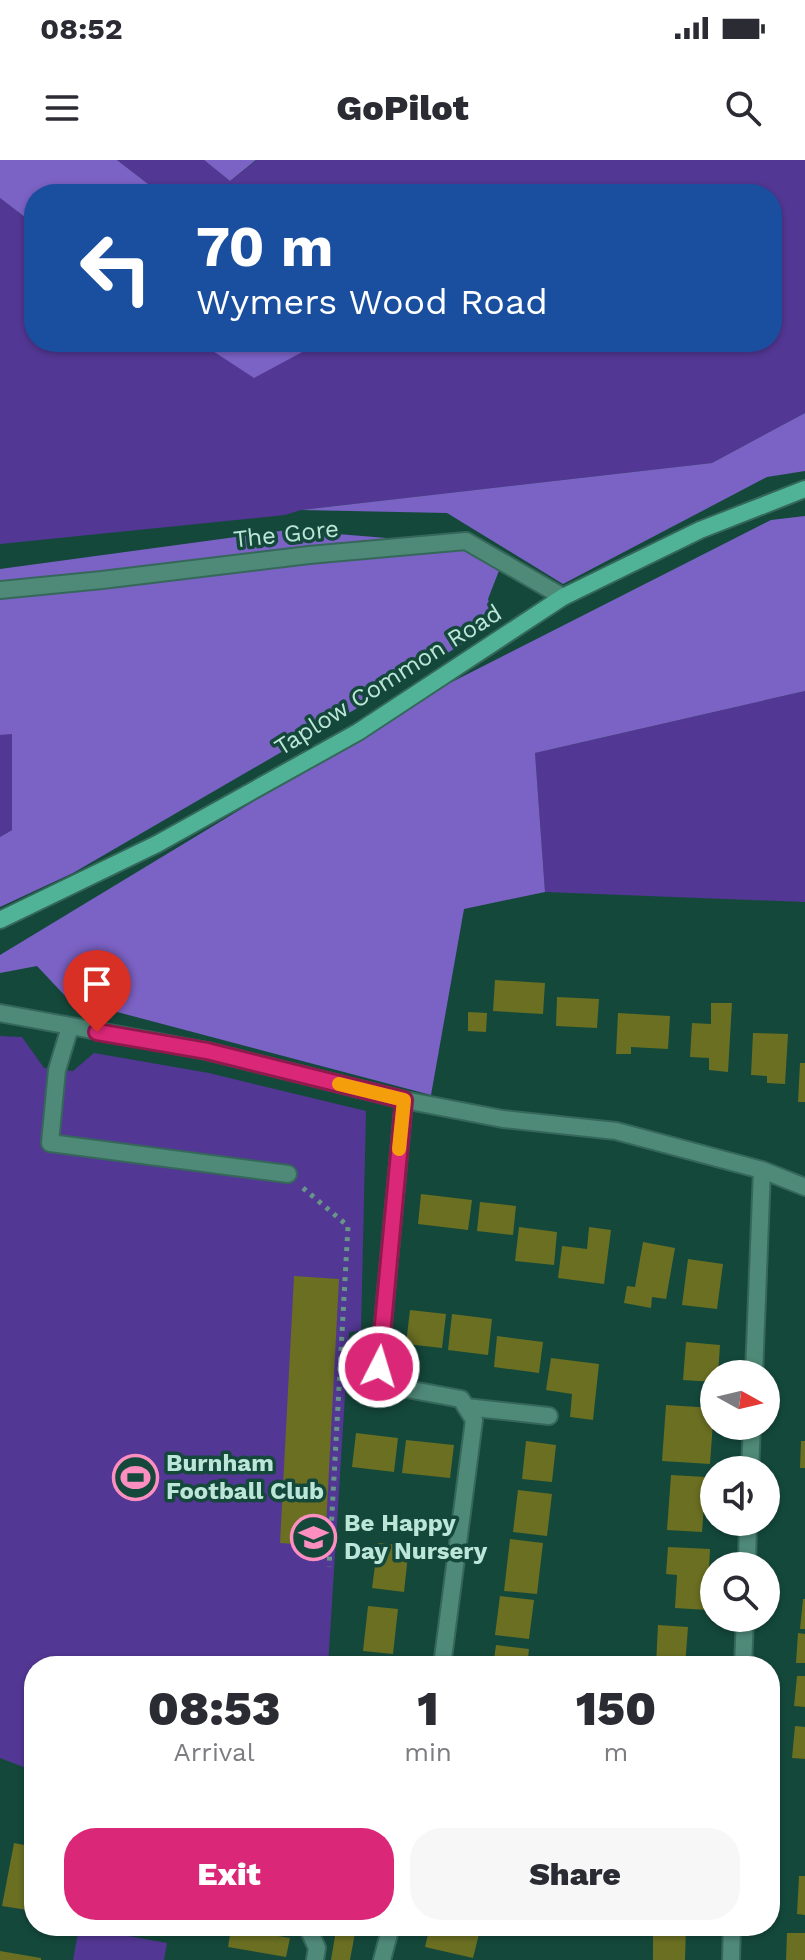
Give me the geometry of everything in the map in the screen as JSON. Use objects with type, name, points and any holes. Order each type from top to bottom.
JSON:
[{"type":"street","name":"Taplow Common Road","points":[[0,920],[157,844],[358,732],[563,597],[700,530],[805,489]]},
{"type":"street","name":"The Gore","points":[[0,590],[309,555],[466,541],[563,597]]},
{"type":"street","points":[[0,1013],[207,1051],[404,1100],[503,1119],[616,1131],[762,1170],[805,1187]]},
{"type":"street","points":[[70,1027],[57,1070],[50,1143],[288,1174]]},
{"type":"street","points":[[404,1100],[379,1367],[396,1387],[461,1399],[474,1420],[443,1656]]},
{"type":"street","points":[[755,1360],[762,1170]]},
{"type":"street","points":[[466,1407],[549,1416]]},
{"type":"street","points":[[743,1656],[744,1632]]},
{"type":"street","points":[[312,1936],[317,1948],[315,1960]]},
{"type":"street","points":[[382,1960],[388,1936]]},
{"type":"street","points":[[731,1960],[732,1936]]},
{"type":"path","points":[[288,1174],[348,1226],[329,1567]]},
{"type":"shaded area","points":[[0,160],[117,160],[148,184],[24,184],[24,216],[0,198]]},
{"type":"shaded area","points":[[117,160],[204,160],[230,181],[257,160],[805,160],[805,413],[712,463],[301,510],[285,515],[0,544],[0,198],[24,216],[24,352],[215,352],[254,377],[302,352],[782,352],[782,184],[148,184]]},
{"type":"shaded area","points":[[204,160],[256,160],[230,181]]},
{"type":"shaded area","points":[[214,352],[302,352],[254,378]]},
{"type":"shaded area","points":[[805,413],[805,471],[767,477],[563,584],[447,513],[301,510],[712,463]]},
{"type":"shaded area","points":[[805,516],[805,691],[535,753],[545,892],[464,909],[431,1095],[68,999],[37,966],[0,973],[0,955],[444,686],[771,520]]},
{"type":"shaded area","points":[[288,530],[461,544],[500,568],[488,599],[495,624],[354,710],[73,873],[0,907],[0,837],[12,830],[12,734],[0,735],[0,569]]},
{"type":"shaded area","points":[[805,691],[805,902],[545,892],[535,753]]},
{"type":"shaded area","points":[[12,733],[12,830],[0,837],[0,735]]},
{"type":"shaded area","points":[[0,1036],[22,1037],[44,1068],[73,1071],[94,1053],[209,1073],[366,1111],[361,1331],[349,1332],[329,1656],[24,1656],[24,1767],[0,1758]]},
{"type":"shaded area","points":[[77,1936],[128,1936],[167,1943],[164,1960],[73,1960]]},
{"type":"building","points":[[495,980],[545,983],[543,1014],[493,1011]]},
{"type":"building","points":[[557,997],[599,999],[597,1028],[556,1026]]},
{"type":"building","points":[[711,1003],[732,1003],[728,1072],[709,1070],[709,1058],[690,1057],[692,1023],[711,1024]]},
{"type":"building","points":[[468,1012],[487,1013],[486,1032],[468,1031]]},
{"type":"building","points":[[618,1013],[670,1016],[668,1049],[631,1047],[631,1054],[616,1054]]},
{"type":"building","points":[[753,1033],[788,1034],[785,1084],[767,1083],[767,1076],[751,1075]]},
{"type":"building","points":[[800,1063],[805,1063],[805,1102],[798,1102]]},
{"type":"building","points":[[421,1194],[472,1200],[468,1230],[418,1224]]},
{"type":"building","points":[[480,1202],[516,1206],[513,1235],[477,1231]]},
{"type":"building","points":[[519,1227],[557,1232],[554,1265],[515,1261]]},
{"type":"building","points":[[589,1227],[611,1230],[604,1284],[558,1278],[562,1246],[587,1249]]},
{"type":"building","points":[[643,1242],[675,1248],[666,1299],[652,1297],[651,1308],[624,1303],[627,1286],[635,1287]]},
{"type":"building","points":[[688,1259],[723,1264],[717,1309],[682,1305]]},
{"type":"building","points":[[294,1276],[339,1279],[325,1546],[280,1543]]},
{"type":"building","points":[[410,1310],[446,1314],[442,1348],[406,1344]]},
{"type":"building","points":[[452,1314],[492,1319],[488,1355],[448,1350]]},
{"type":"building","points":[[497,1336],[543,1342],[539,1373],[494,1367]]},
{"type":"building","points":[[686,1342],[720,1345],[719,1360],[700,1360],[700,1381],[683,1380]]},
{"type":"building","points":[[551,1358],[599,1364],[593,1420],[570,1417],[572,1394],[546,1390]]},
{"type":"building","points":[[666,1405],[700,1407],[700,1440],[712,1440],[711,1456],[700,1456],[700,1463],[662,1461]]},
{"type":"building","points":[[356,1433],[398,1438],[394,1472],[352,1467]]},
{"type":"building","points":[[406,1440],[454,1445],[450,1478],[402,1473]]},
{"type":"building","points":[[526,1441],[556,1445],[552,1482],[522,1479]]},
{"type":"building","points":[[801,1441],[805,1441],[805,1468],[800,1468]]},
{"type":"building","points":[[671,1475],[700,1477],[700,1532],[667,1530]]},
{"type":"building","points":[[518,1490],[552,1494],[547,1536],[513,1532]]},
{"type":"building","points":[[510,1539],[543,1543],[537,1594],[504,1591]]},
{"type":"building","points":[[378,1543],[409,1546],[404,1592],[372,1588]]},
{"type":"building","points":[[668,1547],[710,1549],[710,1552],[700,1552],[700,1610],[675,1608],[677,1575],[666,1574]]},
{"type":"building","points":[[500,1596],[534,1600],[529,1639],[495,1635]]},
{"type":"building","points":[[803,1599],[805,1629],[800,1629]]},
{"type":"building","points":[[368,1606],[398,1609],[393,1654],[363,1651]]},
{"type":"building","points":[[658,1625],[688,1627],[686,1656],[656,1656]]},
{"type":"building","points":[[798,1633],[805,1634],[805,1663],[796,1663]]},
{"type":"building","points":[[496,1645],[529,1649],[528,1656],[494,1656]]},
{"type":"building","points":[[797,1676],[805,1676],[805,1707],[794,1706]]},
{"type":"building","points":[[795,1726],[805,1727],[805,1759],[792,1758]]},
{"type":"building","points":[[14,1843],[24,1845],[24,1909],[2,1906]]},
{"type":"building","points":[[799,1876],[805,1876],[805,1915],[797,1914]]},
{"type":"building","points":[[787,1933],[805,1933],[805,1960],[786,1960]]},
{"type":"building","points":[[230,1936],[290,1938],[286,1957],[228,1947]]},
{"type":"building","points":[[335,1936],[354,1936],[350,1960],[331,1960]]},
{"type":"building","points":[[428,1936],[478,1936],[473,1958],[425,1947]]},
{"type":"building","points":[[653,1936],[686,1936],[685,1960],[653,1960]]},
{"type":"building","points":[[0,1951],[41,1958],[41,1960],[0,1960]]},
{"type":"slow traffic","points":[[339,1084],[404,1100],[399,1149]]},
{"type":"place","name":"Burnham Football Club","points":[[135,1477]]},
{"type":"place","name":"Be Happy Day Nursery","points":[[313,1537]]},
{"type":"route","points":[[97,1032],[207,1051],[404,1100],[379,1367]]}]
